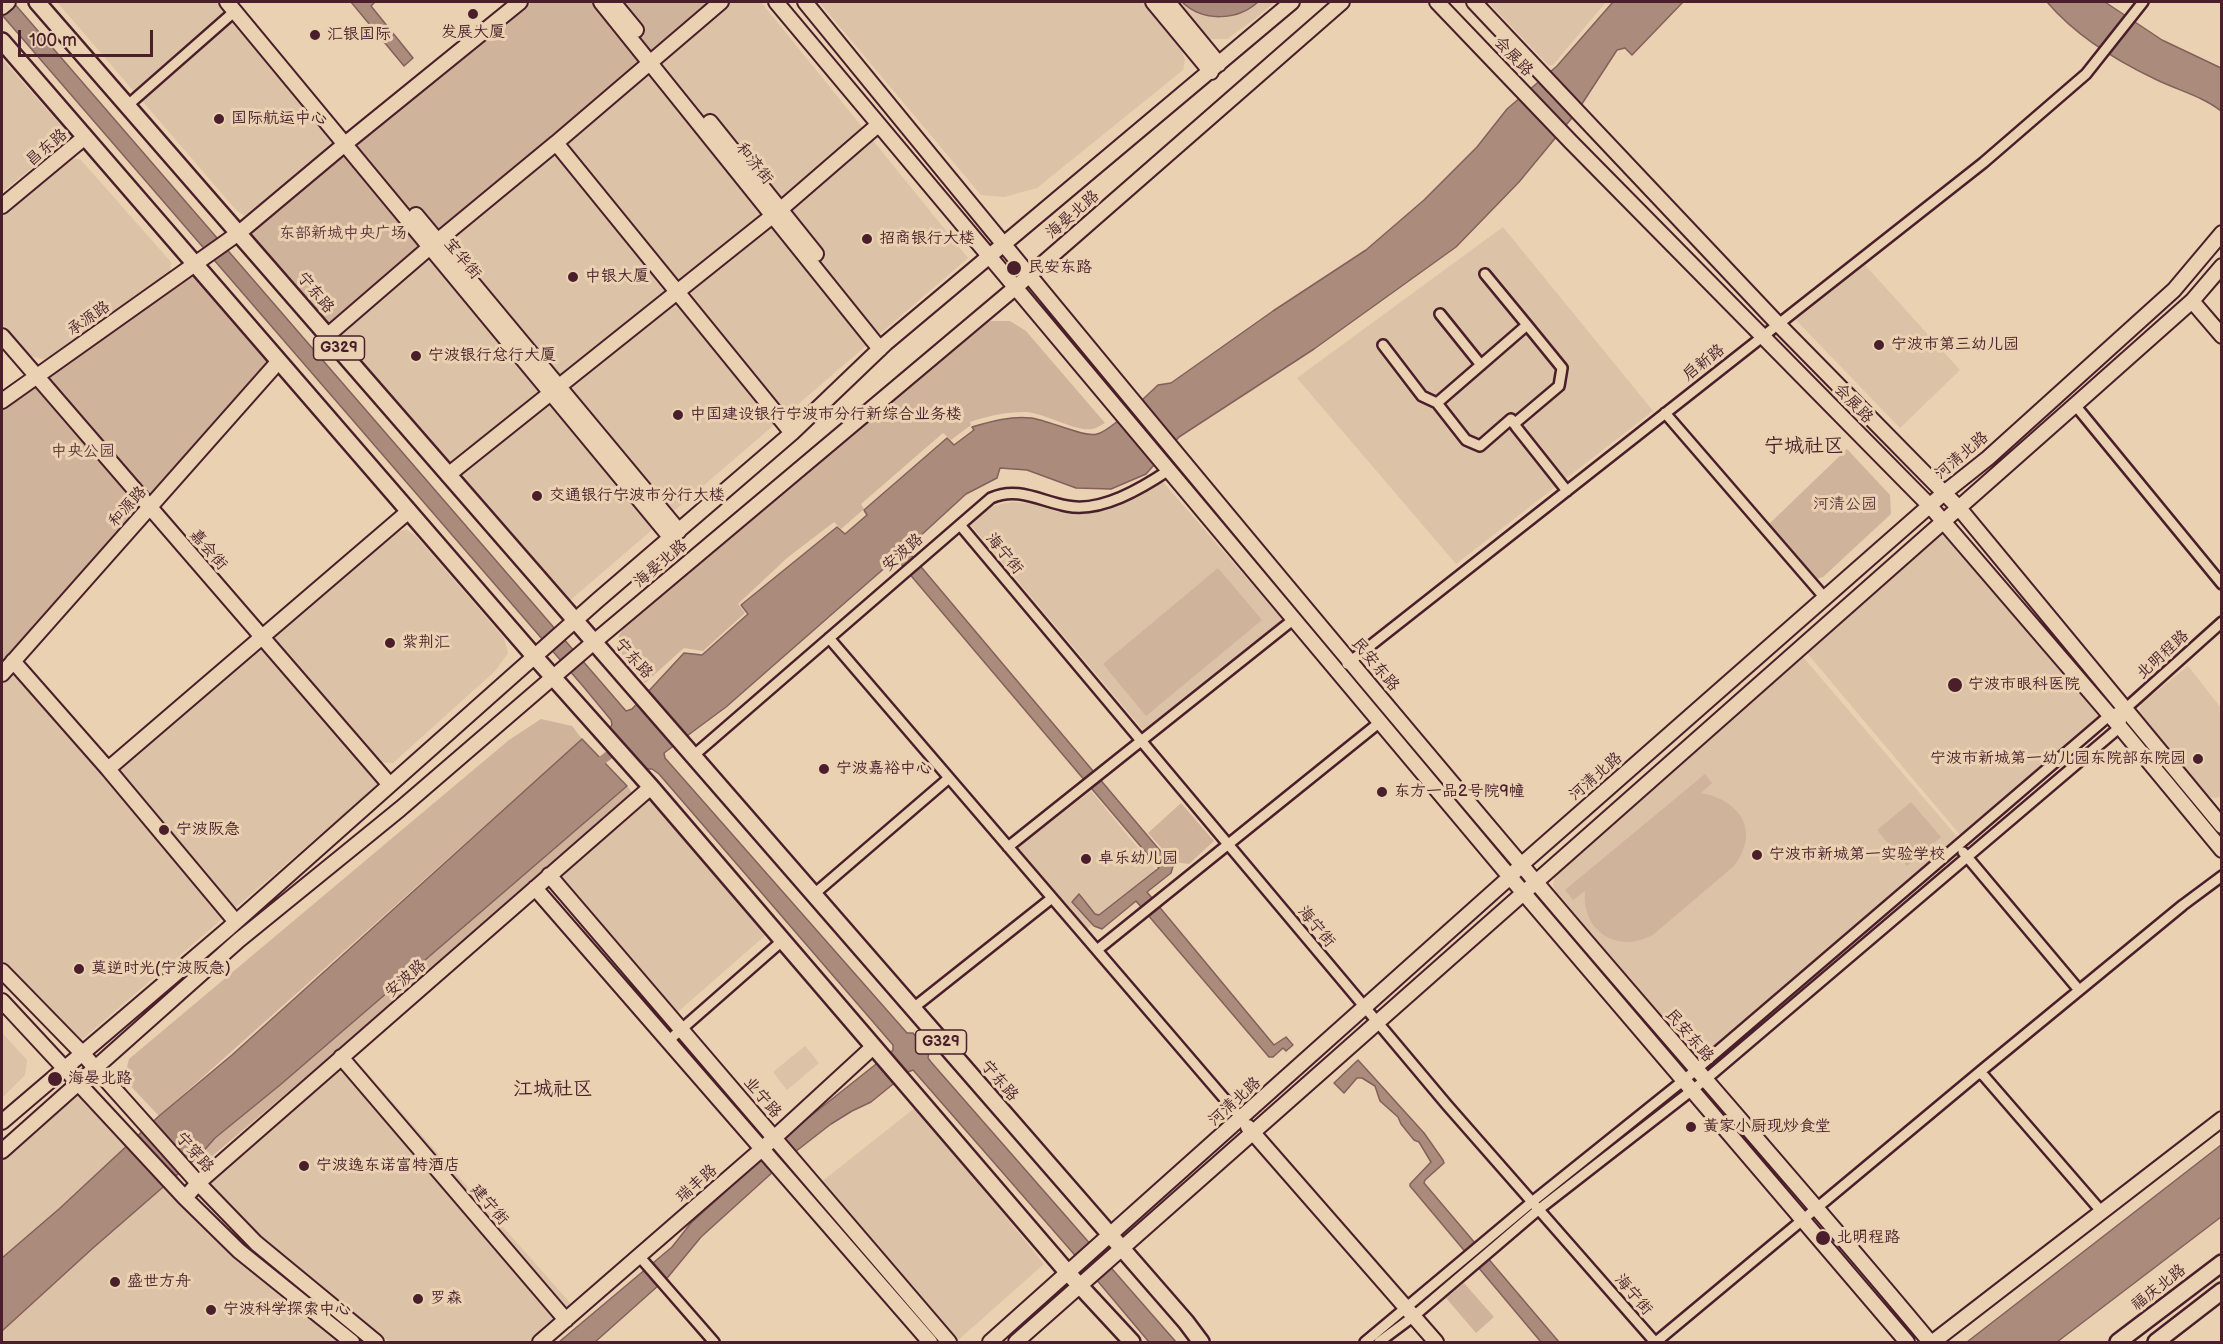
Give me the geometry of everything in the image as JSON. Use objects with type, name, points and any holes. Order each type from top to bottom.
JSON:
[{"type":"main road","points":[[2,7],[8,2]]},
{"type":"main road","name":"宁东路","points":[[37,2],[240,232],[447,474],[1201,1342]]},
{"type":"main road","name":"承源路","points":[[2,401],[240,232],[520,2]]},
{"type":"main road","name":"和济街","points":[[601,2],[654,59]]},
{"type":"main road","name":"和济街","points":[[613,2],[654,59],[883,346]]},
{"type":"main road","points":[[328,335],[722,2]]},
{"type":"main road","name":"民安东路","points":[[776,2],[1510,877],[1907,1342]]},
{"type":"main road","name":"民安东路","points":[[805,2],[1140,410],[1521,865],[1932,1342]]},
{"type":"main road","points":[[1153,2],[1215,68]]},
{"type":"main road","points":[[1168,2],[1215,68]]},
{"type":"main road","name":"海晏北路","points":[[2,1122],[236,921],[792,433],[883,346],[1292,2]]},
{"type":"main road","name":"海晏北路","points":[[2,1151],[239,940],[400,809],[594,642],[1029,276],[1342,2]]},
{"type":"main road","name":"会展路","points":[[1437,2],[1571,142],[1930,506],[2110,715],[2222,850]]},
{"type":"main road","name":"会展路","points":[[1474,2],[1779,324],[1959,508],[2124,710],[2219,817]]},
{"type":"main road","name":"宝华街","points":[[234,5],[675,534]]},
{"type":"main road","points":[[2,41],[535,657],[651,787],[1068,1273],[1132,1342]]},
{"type":"main road","points":[[447,474],[777,212],[878,125]]},
{"type":"main road","name":"昌东路","points":[[2,207],[85,137]]},
{"type":"main road","points":[[556,143],[792,433]]},
{"type":"main road","name":"河清北路","points":[[990,1342],[1521,865],[1944,493],[1988,458],[2174,290],[2222,233]]},
{"type":"main road","name":"河清北路","points":[[1016,1342],[2192,301],[2222,266]]},
{"type":"main road","points":[[2192,301],[2222,336]]},
{"type":"main road","name":"嘉会街","points":[[2,336],[390,785]]},
{"type":"main road","name":"和源路","points":[[2,674],[279,361]]},
{"type":"main road","points":[[108,769],[408,511]]},
{"type":"main road","points":[[13,661],[236,921]]},
{"type":"main road","name":"安波路","points":[[185,1198],[198,1183],[651,787]]},
{"type":"main road","name":"业宁路","points":[[549,875],[949,1342]]},
{"type":"main road","name":"业宁路","points":[[535,888],[930,1342]]},
{"type":"main road","name":"宁穿路","points":[[2,971],[82,1053],[198,1183],[256,1243],[376,1342]]},
{"type":"main road","points":[[2,1001],[185,1198],[239,1251],[352,1342]]},
{"type":"main road","name":"瑞丰路","points":[[540,1342],[762,1149],[873,1047]]},
{"type":"main road","name":"建宁街","points":[[341,1058],[566,1320]]},
{"type":"main road","points":[[1241,1118],[1436,1342]]},
{"type":"main road","points":[[1932,1342],[2222,1119]]},
{"type":"main road","name":"福庆北路","points":[[2118,1342],[2222,1263]]},
{"type":"main road","points":[[2156,1342],[2222,1291]]},
{"type":"street","name":"启新路","points":[[1338,671],[1983,163],[2086,74],[2143,2]]},
{"type":"street","points":[[128,105],[234,5]]},
{"type":"street","points":[[1485,274],[1562,368],[1559,386],[1514,424]]},
{"type":"street","points":[[1440,314],[1481,364]]},
{"type":"street","points":[[1437,403],[1527,325]]},
{"type":"street","points":[[1383,345],[1422,396],[1437,403],[1466,440],[1479,446],[1511,419],[1567,491]]},
{"type":"street","points":[[2075,405],[2222,584]]},
{"type":"street","points":[[1665,413],[1825,598]]},
{"type":"street","name":"安波路","points":[[693,756],[991,498],[1011,492],[1028,494],[1067,506],[1086,506],[1111,501],[1130,493],[1169,470]]},
{"type":"street","name":"海宁街","points":[[960,525],[1364,1008],[1655,1342]]},
{"type":"street","points":[[1008,847],[1294,619]]},
{"type":"street","name":"北明程路","points":[[1688,1085],[1958,846],[2110,715],[2124,710],[2222,622]]},
{"type":"street","points":[[829,638],[1241,1118]]},
{"type":"street","points":[[2120,727],[2124,710]]},
{"type":"street","points":[[1097,950],[1380,722]]},
{"type":"street","name":"北明程路","points":[[1379,1342],[1410,1312],[1535,1206],[1701,1075],[2120,727]]},
{"type":"street","points":[[813,895],[949,778]]},
{"type":"street","points":[[1958,846],[2079,990]]},
{"type":"street","points":[[1655,1342],[2079,990],[2222,876]]},
{"type":"street","points":[[912,1009],[1052,898]]},
{"type":"street","points":[[668,1041],[782,941]]},
{"type":"street","points":[[1979,1073],[2101,1211]]},
{"type":"street","points":[[639,1256],[714,1342]]},
{"type":"street","name":"北明程路","points":[[1365,1342],[1410,1312]]},
{"type":"shaded area","points":[[2,2],[13,2],[626,711],[632,709],[684,653],[702,655],[748,614],[741,605],[837,527],[845,534],[867,515],[864,510],[947,438],[954,445],[974,430],[972,427],[1016,418],[1038,419],[1091,435],[1111,427],[1158,385],[1171,383],[1273,311],[1366,250],[1424,200],[1477,147],[1507,109],[1557,66],[1613,2],[1683,2],[1632,55],[1625,48],[1617,50],[1576,113],[1519,182],[1456,247],[1314,349],[1179,437],[1146,474],[1111,489],[1076,488],[1027,470],[1000,468],[997,478],[966,494],[906,549],[1173,866],[1171,873],[1147,892],[1274,1045],[1286,1037],[1293,1045],[1286,1051],[1283,1048],[1273,1057],[1269,1057],[1136,901],[1102,929],[1094,926],[1072,902],[1079,894],[1095,914],[1099,915],[1159,868],[896,558],[726,707],[664,753],[665,758],[907,1033],[913,1033],[929,1052],[928,1058],[931,1062],[1176,1342],[1149,1342],[913,1070],[871,1102],[831,1124],[795,1152],[701,1237],[668,1277],[595,1342],[559,1342],[672,1247],[691,1223],[798,1126],[890,1053],[893,1045],[659,774],[652,769],[645,769],[610,729],[611,720],[582,685],[2,15]]},
{"type":"shaded area","points":[[57,2],[218,2],[334,141],[332,148],[247,217],[237,211]]},
{"type":"shaded area","points":[[351,2],[375,2],[371,6],[413,58],[404,66]]},
{"type":"shaded area","points":[[725,2],[761,2],[968,258],[567,603],[337,333]]},
{"type":"shaded area","points":[[819,2],[1142,2],[1181,49],[1185,60],[1183,70],[1037,188],[1004,197],[981,195]]},
{"type":"shaded area","points":[[1178,2],[1275,2],[1227,39],[1209,39]]},
{"type":"shaded area","points":[[1182,2],[1258,2],[1240,13],[1220,17],[1200,13],[1190,9]]},
{"type":"shaded area","points":[[1488,2],[1606,2],[1553,65],[1549,66]]},
{"type":"shaded area","points":[[2047,2],[2105,2],[2162,40],[2221,68],[2221,111],[2206,101],[2125,64],[2070,26]]},
{"type":"shaded area","points":[[2,59],[63,128],[63,143],[2,192]]},
{"type":"shaded area","points":[[71,158],[81,160],[171,262],[170,272],[46,360],[30,356],[2,324],[2,216]]},
{"type":"shaded area","points":[[1503,227],[1653,411],[1456,564],[1297,378]]},
{"type":"shaded area","name":"宁波市第三幼儿园","points":[[1865,265],[1960,370],[1900,428],[1796,320]]},
{"type":"shaded area","points":[[1162,481],[1284,621],[1143,730],[969,523],[993,506],[1012,502],[1035,504],[1057,512],[1097,512],[1135,499]]},
{"type":"shaded area","name":"紫荆汇","points":[[407,530],[416,536],[504,638],[508,653],[495,671],[393,763],[375,762],[275,648],[275,636],[398,531]]},
{"type":"shaded area","name":"宁波市眼科医院","points":[[1944,531],[2103,718],[1961,836],[1807,653],[1856,606]]},
{"type":"shaded area","name":"宁波阪急","points":[[261,643],[379,784],[78,1043],[2,960],[2,685],[14,671],[105,777]]},
{"type":"shaded area","name":"宁波市新城第一实验学校","points":[[1803,657],[1959,839],[1714,1048],[1704,1054],[1693,1054],[1558,897],[1553,885],[1556,871]]},
{"type":"shaded area","name":"宁波市新城第一幼儿园东院部东院园","points":[[2188,666],[2221,708],[2221,797],[2207,796],[2142,722],[2139,713],[2141,704]]},
{"type":"shaded area","points":[[582,739],[627,786],[280,1085],[215,1138],[200,1155],[2,1331],[2,1258],[59,1209],[159,1116],[232,1055]]},
{"type":"shaded area","name":"卓乐幼儿园","points":[[1091,791],[1156,870],[1085,931],[1016,849]]},
{"type":"shaded area","points":[[648,794],[768,933],[673,1016],[557,877]]},
{"type":"shaded area","points":[[2,1033],[27,1060],[25,1075],[2,1098]]},
{"type":"shaded area","points":[[805,1046],[819,1063],[787,1090],[773,1072]]},
{"type":"shaded area","points":[[352,1056],[571,1304],[530,1342],[390,1342],[290,1264],[207,1184]]},
{"type":"shaded area","points":[[1358,1060],[1424,1133],[1443,1160],[1444,1163],[1424,1183],[1559,1342],[1541,1342],[1410,1186],[1431,1162],[1419,1142],[1414,1140],[1398,1117],[1380,1101],[1375,1086],[1362,1078],[1357,1078],[1344,1093],[1334,1083]]},
{"type":"shaded area","points":[[79,1083],[185,1198],[352,1342],[2,1342],[2,1151]]},
{"type":"shaded area","points":[[916,1107],[1044,1264],[956,1342],[820,1183]]},
{"type":"shaded area","points":[[2221,1145],[2221,1217],[2057,1342],[1967,1342]]},
{"type":"green space","name":"东部新城中央广场","points":[[532,2],[711,2],[330,324],[248,234]]},
{"type":"green space","name":"中央公园","points":[[196,273],[272,363],[2,663],[2,410]]},
{"type":"green space","points":[[990,321],[1010,321],[1026,331],[1105,423],[1094,429],[1077,428],[1033,413],[1018,412],[970,422],[971,425],[951,440],[943,433],[861,504],[864,509],[841,529],[834,522],[787,558],[738,604],[745,613],[703,651],[684,648],[645,683],[620,650],[618,639],[623,629],[846,438]]},
{"type":"green space","name":"河清公园","points":[[1847,449],[1890,495],[1891,514],[1823,577],[1816,579],[1768,525]]},
{"type":"green space","points":[[1218,568],[1262,620],[1146,716],[1103,664]]},
{"type":"green space","points":[[541,719],[572,726],[582,739],[159,1116],[124,1079],[129,1059],[509,740]]},
{"type":"green space","points":[[1705,774],[1712,783],[1701,793],[1726,802],[1736,810],[1746,829],[1746,841],[1734,866],[1654,934],[1641,940],[1628,942],[1605,936],[1589,918],[1585,905],[1585,891],[1573,900],[1565,890]]},
{"type":"green space","points":[[627,786],[634,795],[429,973],[211,1157],[204,1158],[200,1155],[215,1138],[280,1085]]},
{"type":"green space","points":[[1911,802],[1941,837],[1907,866],[1877,830]]},
{"type":"green space","points":[[1181,803],[1214,841],[1189,864],[1174,862],[1148,833]]},
{"type":"green space","points":[[1464,1283],[1494,1317],[1476,1333],[1446,1298]]},
{"type":"waterway","points":[[593,767],[621,746]]},
{"type":"place","name":"发展大厦","points":[[473,14]]},
{"type":"place","name":"汇银国际","points":[[315,35]]},
{"type":"place","name":"国际航运中心","points":[[219,119]]},
{"type":"place","name":"招商银行大楼","points":[[867,239]]},
{"type":"place","name":"民安东路","points":[[1014,268]]},
{"type":"place","name":"中银大厦","points":[[573,277]]},
{"type":"place","name":"宁波市第三幼儿园","points":[[1879,345]]},
{"type":"place","name":"宁波银行总行大厦","points":[[416,356]]},
{"type":"place","name":"中国建设银行宁波市分行新综合业务楼","points":[[678,415]]},
{"type":"place","name":"交通银行宁波市分行大楼","points":[[537,496]]},
{"type":"place","name":"紫荆汇","points":[[390,643]]},
{"type":"place","name":"宁波市眼科医院","points":[[1955,685]]},
{"type":"place","name":"宁波市新城第一幼儿园东院部东院园","points":[[2198,759]]},
{"type":"place","name":"宁波嘉裕中心","points":[[824,769]]},
{"type":"place","name":"东方一品2号院9幢","points":[[1382,792]]},
{"type":"place","name":"宁波阪急","points":[[164,830]]},
{"type":"place","name":"宁波市新城第一实验学校","points":[[1757,855]]},
{"type":"place","name":"卓乐幼儿园","points":[[1086,859]]},
{"type":"place","name":"莫逆时光(宁波阪急)","points":[[79,969]]},
{"type":"place","name":"海晏北路","points":[[55,1079]]},
{"type":"place","name":"黄家小厨现炒食堂","points":[[1691,1127]]},
{"type":"place","name":"宁波逸东诺富特酒店","points":[[304,1166]]},
{"type":"place","name":"北明程路","points":[[1823,1238]]},
{"type":"place","name":"盛世方舟","points":[[115,1282]]},
{"type":"place","name":"罗森","points":[[418,1299]]},
{"type":"place","name":"宁波科学探索中心","points":[[211,1310]]},
{"type":"district","name":"宁城社区","points":[[1804,447]]},
{"type":"district","name":"江城社区","points":[[553,1090]]}]
